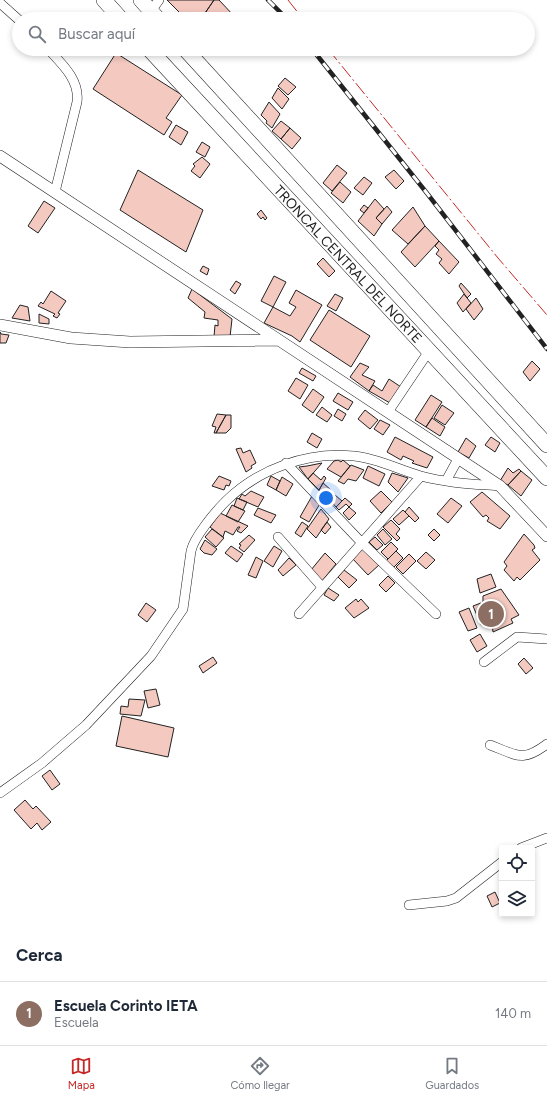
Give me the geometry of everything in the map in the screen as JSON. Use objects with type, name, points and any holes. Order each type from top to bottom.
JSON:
[{"type":"highway","points":[[104,0],[115,12]]},
{"type":"highway","name":"TRONCAL CENTRAL DEL NORTE","points":[[155,56],[547,478]]},
{"type":"highway","name":"TRONCAL CENTRAL DEL NORTE","points":[[192,56],[547,445]]},
{"type":"street","points":[[0,3],[12,14]]},
{"type":"street","points":[[54,56],[71,75],[78,90],[77,102],[54,192]]},
{"type":"street","points":[[0,156],[500,486],[547,536]]},
{"type":"street","points":[[0,326],[71,338],[130,342],[279,340]]},
{"type":"street","points":[[388,412],[429,351]]},
{"type":"street","points":[[0,793],[42,763],[86,726],[138,671],[162,641],[183,609],[191,551],[195,542],[220,506],[237,490],[286,463],[326,456],[354,456],[381,462],[421,476],[446,481],[500,486]]},
{"type":"street","points":[[446,481],[458,459]]},
{"type":"street","points":[[286,463],[361,542],[436,614]]},
{"type":"street","points":[[299,614],[361,542],[421,476]]},
{"type":"street","points":[[278,537],[322,587]]},
{"type":"street","points":[[484,662],[517,636],[547,639]]},
{"type":"street","points":[[490,745],[524,756],[533,754],[547,744]]},
{"type":"street","points":[[529,845],[547,838]]},
{"type":"street","points":[[410,906],[447,902],[456,898],[499,864]]},
{"type":"building","points":[[167,0],[214,0],[206,12],[179,12]]},
{"type":"building","points":[[214,0],[219,0],[230,12],[206,12]]},
{"type":"building","points":[[114,56],[121,56],[182,95],[166,118],[172,122],[164,135],[93,89]]},
{"type":"building","points":[[285,78],[296,87],[288,95],[278,86]]},
{"type":"building","points":[[278,88],[289,99],[282,109],[272,98]]},
{"type":"building","points":[[269,102],[280,114],[272,128],[266,123],[267,121],[261,115]]},
{"type":"building","points":[[281,121],[290,128],[281,139],[272,131]]},
{"type":"building","points":[[176,125],[188,132],[181,145],[169,137]]},
{"type":"building","points":[[290,128],[301,138],[292,149],[281,139]]},
{"type":"building","points":[[202,142],[210,147],[205,157],[196,152]]},
{"type":"building","points":[[202,157],[210,164],[200,178],[191,171],[195,166],[193,164]]},
{"type":"building","points":[[337,165],[347,173],[332,191],[323,183]]},
{"type":"building","points":[[138,170],[203,210],[186,252],[120,210]]},
{"type":"building","points":[[394,170],[404,181],[396,189],[385,177]]},
{"type":"building","points":[[364,177],[372,183],[363,195],[354,188]]},
{"type":"building","points":[[340,182],[351,192],[343,203],[331,193]]},
{"type":"building","points":[[375,199],[384,209],[376,218],[382,224],[374,236],[358,221]]},
{"type":"building","points":[[44,201],[55,208],[38,233],[28,226]]},
{"type":"building","points":[[364,205],[368,208],[364,213],[360,210]]},
{"type":"building","points":[[387,206],[392,212],[382,224],[376,218]]},
{"type":"building","points":[[413,207],[425,226],[408,244],[392,230]]},
{"type":"building","points":[[261,210],[267,218],[265,220],[263,217],[261,219],[257,214]]},
{"type":"building","points":[[425,226],[439,241],[415,267],[401,252]]},
{"type":"building","points":[[439,241],[459,262],[449,274],[439,263],[442,259],[436,254],[439,250],[435,246]]},
{"type":"building","points":[[323,258],[335,271],[329,277],[317,264]]},
{"type":"building","points":[[203,266],[209,269],[207,275],[200,271]]},
{"type":"building","points":[[274,276],[286,282],[273,307],[261,301]]},
{"type":"building","points":[[236,281],[241,284],[235,294],[230,290]]},
{"type":"building","points":[[461,283],[471,294],[467,298],[459,286]]},
{"type":"building","points":[[192,289],[232,319],[230,337],[214,337],[215,325],[218,326],[218,320],[204,318],[205,312],[188,298]]},
{"type":"building","points":[[296,290],[322,305],[300,342],[292,336],[264,323],[273,307],[290,316],[296,307],[289,303]]},
{"type":"building","points":[[51,291],[66,301],[58,313],[60,314],[57,318],[53,316],[55,314],[38,306],[41,302],[43,304]]},
{"type":"building","points":[[335,294],[343,298],[336,311],[327,306]]},
{"type":"building","points":[[464,294],[471,303],[463,312],[457,303]]},
{"type":"building","points":[[476,298],[483,309],[474,320],[466,309]]},
{"type":"building","points":[[20,305],[28,307],[30,321],[12,318]]},
{"type":"building","points":[[329,310],[370,336],[351,367],[310,340]]},
{"type":"building","points":[[39,314],[49,319],[49,324],[39,323]]},
{"type":"building","points":[[0,332],[1,334],[9,335],[6,343],[0,343]]},
{"type":"building","points":[[532,361],[540,369],[530,381],[523,372]]},
{"type":"building","points":[[360,363],[369,367],[362,375],[375,381],[369,391],[350,377]]},
{"type":"building","points":[[302,368],[316,376],[313,381],[299,373]]},
{"type":"building","points":[[296,378],[308,385],[300,399],[288,391]]},
{"type":"building","points":[[389,379],[401,387],[390,403],[369,391],[373,385],[382,391]]},
{"type":"building","points":[[313,389],[324,397],[313,413],[302,405]]},
{"type":"building","points":[[338,393],[353,402],[348,410],[333,401]]},
{"type":"building","points":[[431,395],[442,402],[426,427],[415,420]]},
{"type":"building","points":[[442,405],[454,413],[445,425],[434,418]]},
{"type":"building","points":[[322,407],[332,415],[327,422],[316,415]]},
{"type":"building","points":[[338,409],[346,414],[342,421],[334,416]]},
{"type":"building","points":[[365,410],[378,420],[370,429],[358,419]]},
{"type":"building","points":[[217,414],[226,415],[216,433],[214,433],[216,427],[212,426]]},
{"type":"building","points":[[226,415],[231,415],[231,428],[226,433],[216,433]]},
{"type":"building","points":[[432,418],[445,427],[440,436],[426,427]]},
{"type":"building","points":[[380,420],[390,425],[383,435],[374,429]]},
{"type":"building","points":[[312,433],[322,439],[317,448],[307,442]]},
{"type":"building","points":[[395,437],[433,457],[427,468],[412,463],[414,461],[403,456],[401,460],[387,452]]},
{"type":"building","points":[[491,437],[500,443],[495,452],[485,445]]},
{"type":"building","points":[[466,438],[476,446],[469,458],[458,452]]},
{"type":"building","points":[[241,448],[243,453],[250,450],[256,463],[246,472],[236,449]]},
{"type":"building","points":[[338,460],[341,462],[343,460],[350,466],[341,477],[327,469],[334,461]]},
{"type":"building","points":[[322,463],[308,479],[299,467],[307,466]]},
{"type":"building","points":[[351,465],[364,470],[356,481],[348,479],[344,484],[338,481]]},
{"type":"building","points":[[368,466],[385,474],[379,486],[363,478]]},
{"type":"building","points":[[508,468],[513,473],[519,469],[521,471],[508,485],[500,481]]},
{"type":"building","points":[[521,471],[532,480],[521,496],[508,485]]},
{"type":"building","points":[[313,473],[321,480],[324,476],[326,478],[319,490],[308,479]]},
{"type":"building","points":[[392,473],[408,478],[398,492],[388,482]]},
{"type":"building","points":[[219,476],[231,481],[229,486],[226,485],[224,490],[212,486]]},
{"type":"building","points":[[271,476],[280,481],[276,490],[267,485]]},
{"type":"building","points":[[282,477],[293,484],[286,496],[276,490]]},
{"type":"building","points":[[323,483],[331,490],[325,496],[319,490]]},
{"type":"building","points":[[331,490],[335,495],[330,500],[325,496]]},
{"type":"building","points":[[251,491],[264,497],[258,507],[239,499],[242,494],[245,496]]},
{"type":"building","points":[[381,491],[392,502],[381,513],[370,501]]},
{"type":"building","points":[[482,492],[510,516],[500,529],[487,521],[489,518],[486,515],[483,517],[470,502]]},
{"type":"building","points":[[335,495],[342,501],[336,507],[330,500]]},
{"type":"building","points":[[312,496],[321,502],[309,522],[300,517]]},
{"type":"building","points":[[237,498],[247,502],[243,510],[234,506]]},
{"type":"building","points":[[345,498],[352,504],[349,507],[346,504],[339,510],[336,507]]},
{"type":"building","points":[[451,498],[462,506],[448,523],[437,514]]},
{"type":"building","points":[[232,505],[245,511],[238,522],[226,516]]},
{"type":"building","points":[[349,507],[356,513],[349,520],[343,513]]},
{"type":"building","points":[[409,507],[419,518],[415,522],[405,512]]},
{"type":"building","points":[[258,508],[276,515],[271,523],[254,515]]},
{"type":"building","points":[[321,509],[329,519],[316,538],[307,529]]},
{"type":"building","points":[[403,510],[409,516],[399,525],[393,519]]},
{"type":"building","points":[[220,513],[248,526],[241,533],[237,531],[240,527],[238,527],[233,535],[225,531],[223,537],[210,527]]},
{"type":"building","points":[[391,520],[400,529],[396,534],[400,538],[397,541],[383,527]]},
{"type":"building","points":[[302,522],[308,526],[301,537],[295,533]]},
{"type":"building","points":[[327,522],[331,527],[325,534],[321,530]]},
{"type":"building","points":[[212,529],[224,538],[216,547],[205,537]]},
{"type":"building","points":[[383,529],[392,539],[385,545],[377,535]]},
{"type":"building","points":[[434,529],[440,535],[434,541],[428,535]]},
{"type":"building","points":[[524,534],[534,545],[535,548],[532,550],[540,560],[520,580],[517,577],[514,581],[504,570],[507,566],[504,562]]},
{"type":"building","points":[[249,535],[255,540],[244,552],[239,548],[241,545],[239,544]]},
{"type":"building","points":[[375,537],[383,545],[377,550],[369,542]]},
{"type":"building","points":[[205,540],[217,549],[212,555],[204,553],[200,549]]},
{"type":"building","points":[[391,542],[398,549],[388,559],[381,552]]},
{"type":"building","points":[[231,546],[243,554],[237,562],[225,553]]},
{"type":"building","points":[[274,546],[282,551],[273,567],[264,561]]},
{"type":"building","points":[[363,548],[379,565],[368,575],[352,558]]},
{"type":"building","points":[[396,551],[403,558],[393,568],[386,561]]},
{"type":"building","points":[[426,552],[435,560],[426,569],[417,561]]},
{"type":"building","points":[[325,553],[336,564],[322,581],[311,570]]},
{"type":"building","points":[[409,554],[416,561],[403,574],[396,567]]},
{"type":"building","points":[[256,557],[263,561],[256,578],[248,575]]},
{"type":"building","points":[[289,558],[296,565],[283,576],[278,570]]},
{"type":"building","points":[[344,570],[357,580],[349,588],[338,577]]},
{"type":"building","points":[[491,574],[496,587],[480,593],[477,579]]},
{"type":"building","points":[[388,576],[395,583],[386,592],[379,585]]},
{"type":"building","points":[[328,588],[339,595],[334,601],[324,595]]},
{"type":"building","points":[[501,589],[519,615],[511,619],[513,623],[493,632],[492,624],[483,604],[483,596]]},
{"type":"building","points":[[356,599],[358,602],[361,599],[369,608],[354,618],[345,608]]},
{"type":"building","points":[[146,603],[156,610],[147,622],[138,615]]},
{"type":"building","points":[[481,603],[489,622],[481,625],[473,606]]},
{"type":"building","points":[[469,608],[477,628],[468,631],[459,612]]},
{"type":"building","points":[[480,634],[487,646],[477,652],[470,640]]},
{"type":"building","points":[[213,657],[217,663],[203,673],[199,666]]},
{"type":"building","points":[[524,658],[533,668],[526,674],[518,664]]},
{"type":"building","points":[[156,689],[160,705],[148,708],[144,691]]},
{"type":"building","points":[[129,699],[145,700],[141,716],[120,714],[121,706],[128,707]]},
{"type":"building","points":[[122,716],[174,728],[168,757],[116,746]]},
{"type":"building","points":[[50,770],[60,784],[52,790],[42,776]]},
{"type":"building","points":[[25,800],[33,809],[36,806],[51,822],[42,830],[37,823],[31,829],[14,810]]},
{"type":"building","points":[[495,892],[499,904],[492,907],[487,896]]},
{"type":"railway","points":[[268,0],[280,12]]},
{"type":"railway","points":[[318,56],[426,192],[547,349]]},
{"type":"power","points":[[288,0],[297,12]]},
{"type":"power","points":[[334,56],[498,258],[547,315]]},
{"type":"place","name":"Escuela Corinto IETA","points":[[491,614]]}]
